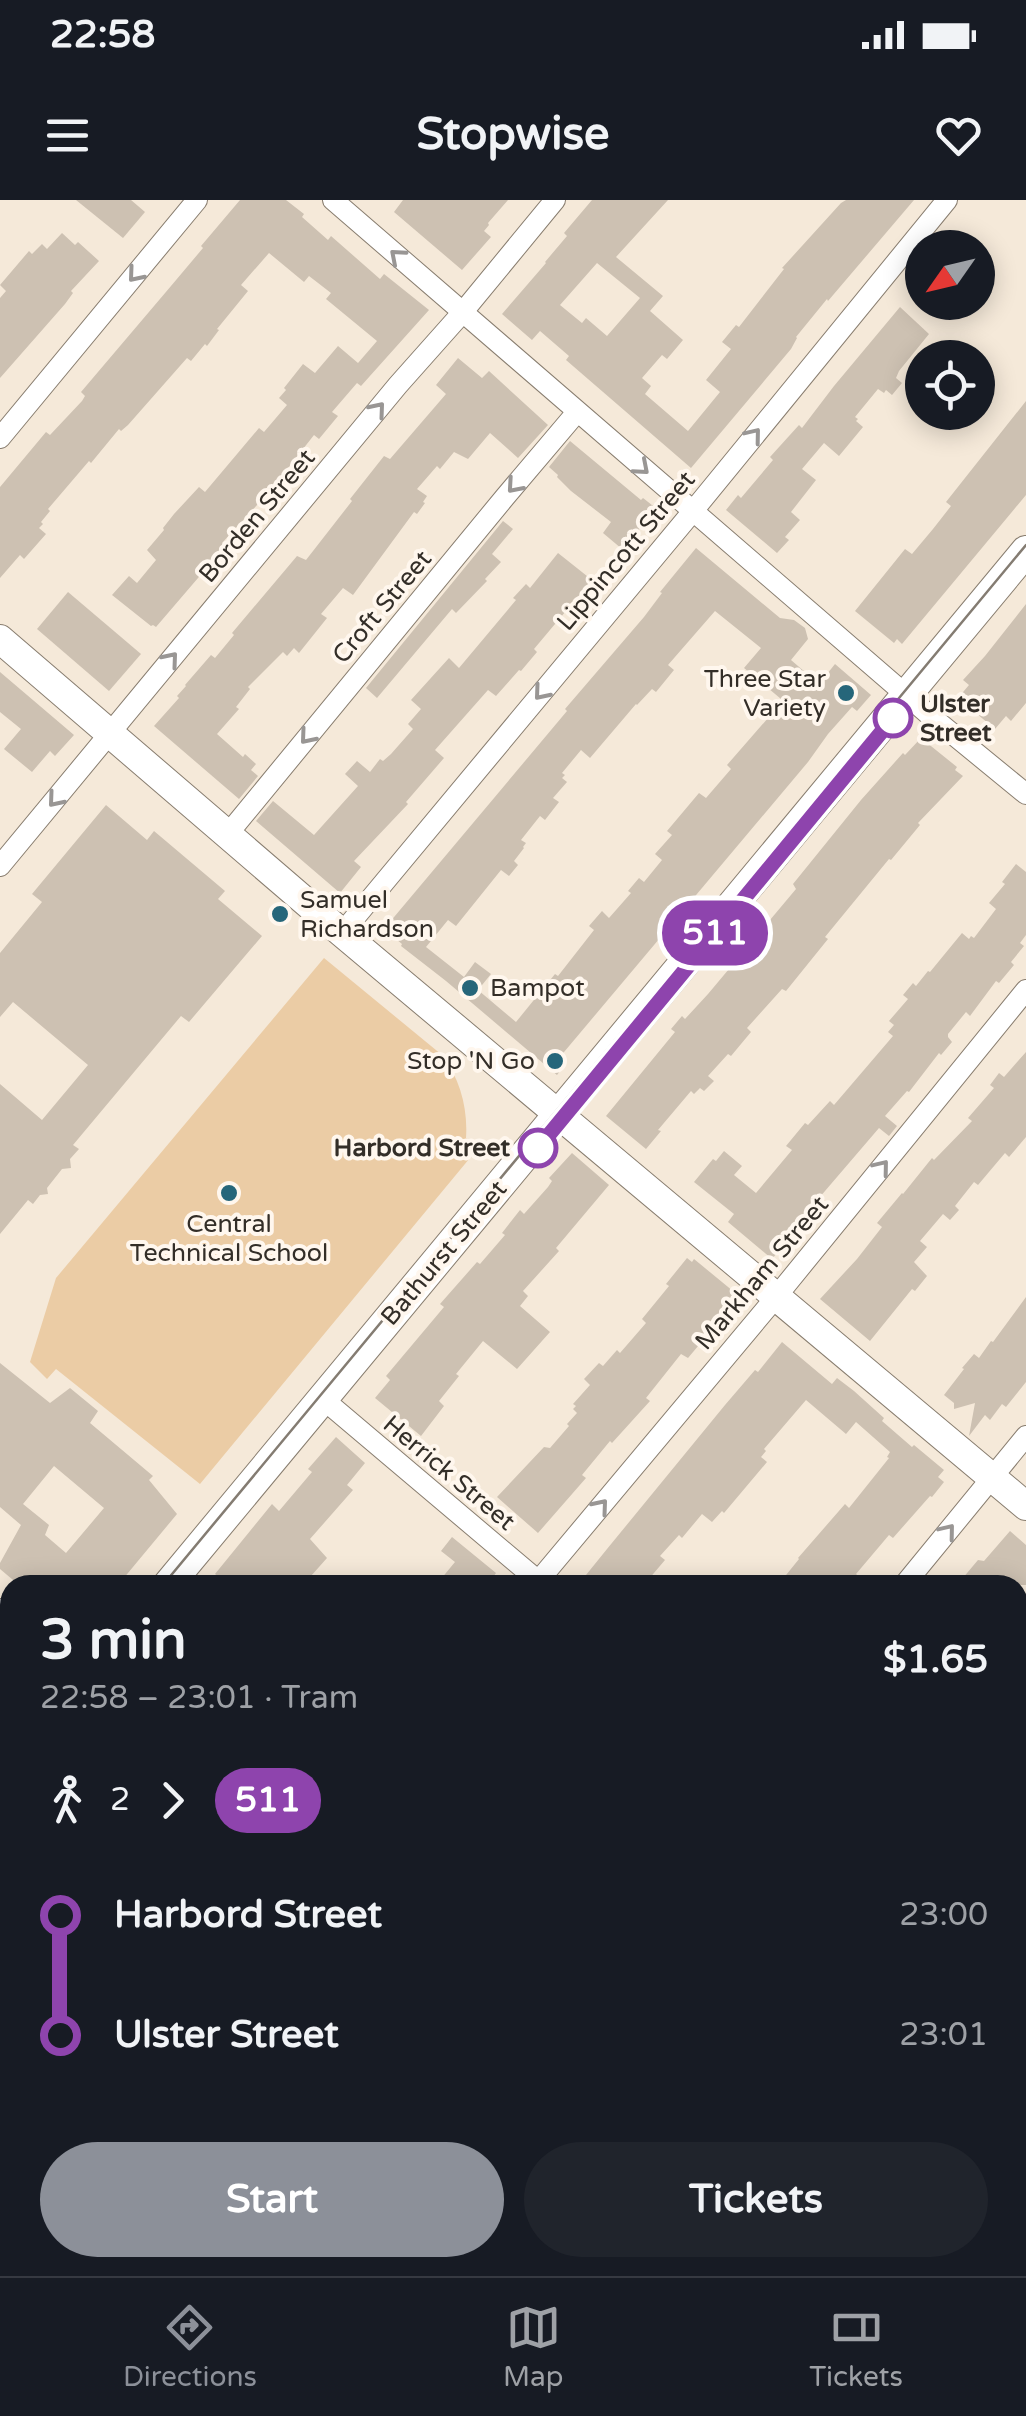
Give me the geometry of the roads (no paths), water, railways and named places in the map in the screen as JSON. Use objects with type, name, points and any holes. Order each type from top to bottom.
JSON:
[{"type":"main road","name":"Bathurst Street","points":[[176,1575],[1026,551]]},
{"type":"street","points":[[0,438],[198,200]]},
{"type":"street","points":[[333,200],[1026,794]]},
{"type":"street","name":"Borden Street","points":[[0,866],[555,200]]},
{"type":"street","name":"Lippincott Street","points":[[342,933],[948,200]]},
{"type":"street","name":"Croft Street","points":[[226,835],[577,412]]},
{"type":"street","points":[[0,639],[226,835],[1026,1506]]},
{"type":"street","name":"Markham Street","points":[[545,1575],[1026,990]]},
{"type":"street","name":"Herrick Street","points":[[323,1398],[528,1575]]},
{"type":"street","points":[[912,1575],[1026,1436]]},
{"type":"tram line","points":[[171,1575],[1026,545]]},
{"type":"tram line","name":"511","points":[[538,1148],[893,718]]},
{"type":"place","name":"Three Star Variety","points":[[846,693]]},
{"type":"place","name":"Ulster Street","points":[[893,718]]},
{"type":"place","name":"Samuel Richardson","points":[[280,914]]},
{"type":"place","name":"Bampot","points":[[470,988]]},
{"type":"place","name":"Stop 'N Go","points":[[555,1061]]},
{"type":"place","name":"Harbord Street","points":[[538,1148]]},
{"type":"place","name":"Central Technical School","points":[[229,1193]]}]
